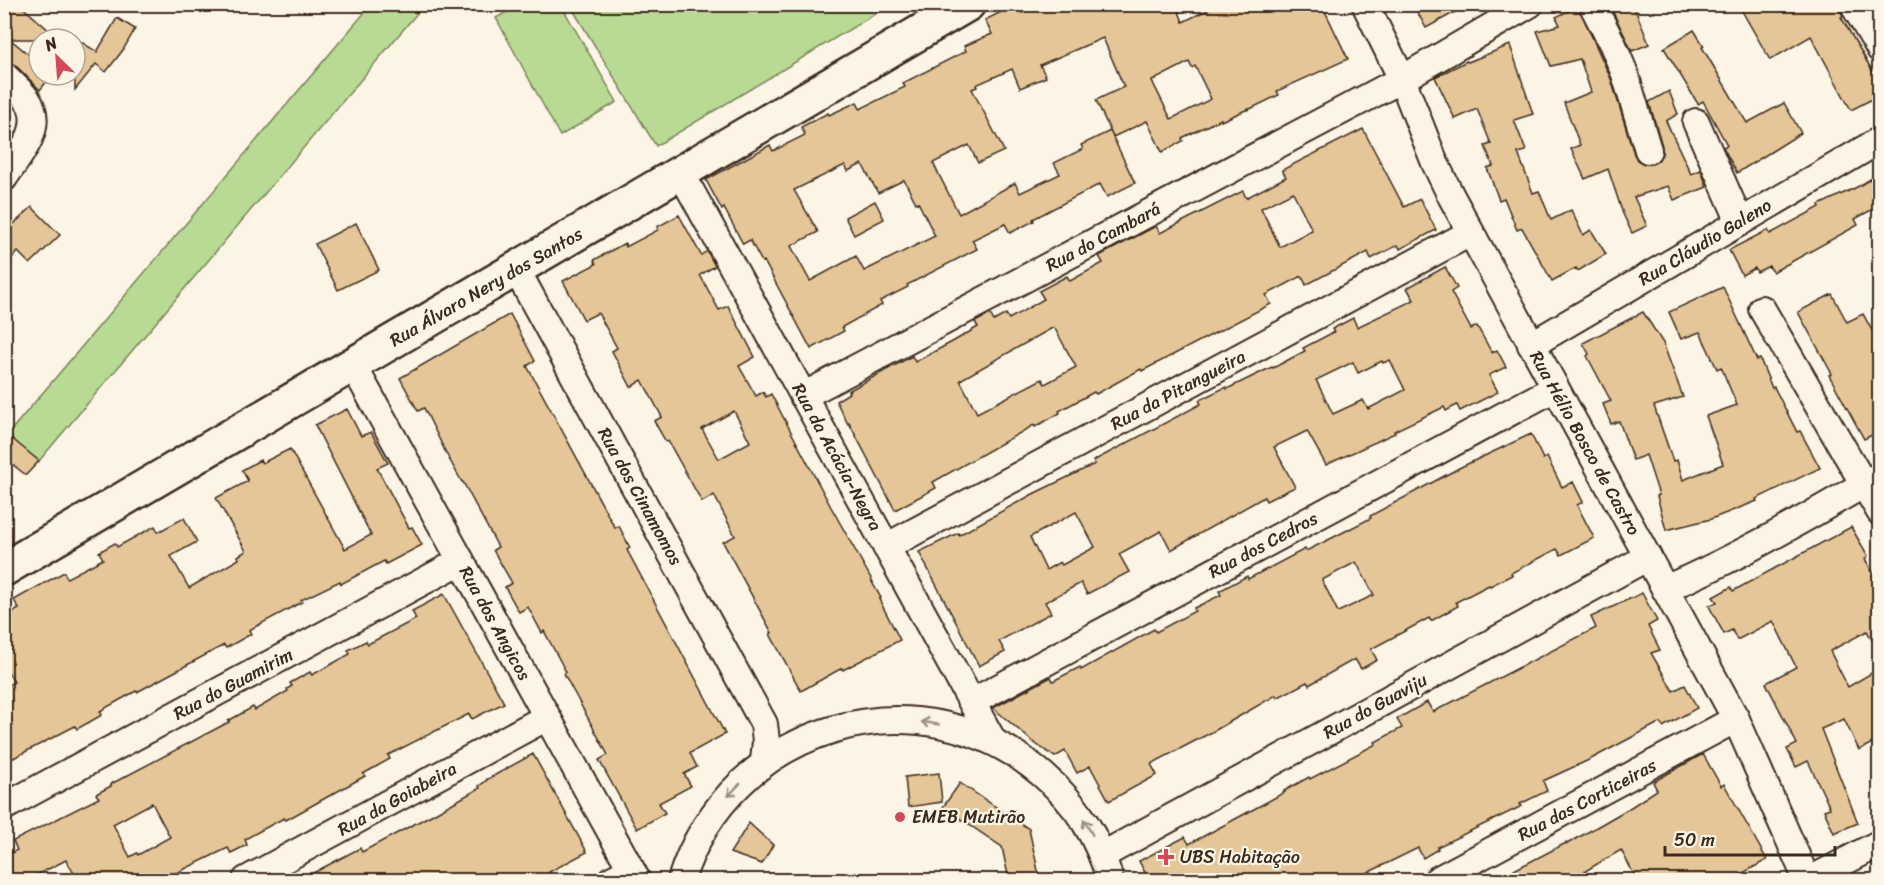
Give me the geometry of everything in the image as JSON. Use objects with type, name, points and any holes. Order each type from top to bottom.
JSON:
[{"type":"main road","name":"Rua Álvaro Nery dos Santos","points":[[4,569],[969,4]]},
{"type":"street","name":"Rua Hélio Bosco de Castro","points":[[1365,4],[1402,79],[1435,163],[1470,233],[1736,719],[1809,880]]},
{"type":"street","name":"Rua do Cambará","points":[[803,396],[1402,79],[1530,4]]},
{"type":"street","points":[[1592,4],[1619,60],[1648,150]]},
{"type":"street","points":[[1854,4],[1880,49]]},
{"type":"street","points":[[4,75],[31,107],[34,122],[23,149],[4,178]]},
{"type":"street","points":[[1696,122],[1740,222]]},
{"type":"street","name":"Rua Cláudio Galeno","points":[[1531,345],[1880,140]]},
{"type":"street","name":"Rua da Acácia-Negra","points":[[681,173],[993,741]]},
{"type":"street","name":"Rua da Pitangueira","points":[[886,547],[1470,233]]},
{"type":"street","name":"Rua dos Cinamomos","points":[[516,269],[764,724],[766,741],[764,762]]},
{"type":"street","points":[[1762,309],[1871,480],[1880,512]]},
{"type":"street","name":"Rua dos Angicos","points":[[353,365],[547,717],[626,877]]},
{"type":"street","name":"Rua dos Cedros","points":[[972,702],[1555,388]]},
{"type":"street","points":[[1665,589],[1718,566],[1768,540],[1871,480]]},
{"type":"street","name":"Rua do Guaviju","points":[[1103,855],[1648,557]]},
{"type":"street","name":"Rua do Guamirim","points":[[4,807],[461,561]]},
{"type":"street","name":"Rua da Goiabeira","points":[[246,880],[547,717]]},
{"type":"street","name":"Rua das Corticeiras","points":[[1437,880],[1736,719]]},
{"type":"street","points":[[681,880],[688,859],[707,822],[733,789],[764,762],[797,742],[835,728],[875,720],[915,720],[955,727],[993,741],[1028,761],[1058,788],[1084,819],[1103,855],[1110,880]]},
{"type":"street","points":[[764,724],[797,742]]},
{"type":"street","points":[[1809,880],[1880,843]]},
{"type":"green space","points":[[371,5],[424,5],[39,461],[7,435]]},
{"type":"green space","points":[[519,5],[561,5],[617,102],[560,136],[496,18]]},
{"type":"green space","points":[[570,5],[890,5],[656,146]]},
{"type":"building","points":[[4,4],[19,4],[45,27],[27,27],[27,39],[10,39],[27,53],[27,77],[15,65],[4,60]]},
{"type":"building","points":[[1017,4],[1022,13],[1041,4],[1176,4],[1183,22],[1219,4],[1311,4],[1314,11],[1323,7],[1348,59],[1277,91],[1279,95],[1248,110],[1221,121],[1221,119],[1182,138],[1183,141],[1162,152],[1147,121],[1113,137],[1096,100],[1124,87],[1103,38],[1040,65],[1046,77],[1020,88],[1012,69],[976,85],[977,87],[972,89],[1004,151],[978,163],[969,145],[933,163],[959,214],[1015,183],[1020,193],[1060,174],[1054,163],[1083,149],[1081,145],[1110,131],[1135,183],[1107,197],[1100,184],[1010,233],[1005,224],[972,240],[977,249],[880,301],[882,305],[842,327],[844,331],[811,349],[764,261],[762,262],[750,240],[743,244],[706,180],[770,145],[773,151],[805,135],[801,127],[828,113],[829,115],[857,102],[860,109],[905,87],[903,83],[966,51],[964,46],[992,34],[985,20]],"holes":[[[1189,62],[1192,68],[1195,66],[1211,99],[1171,119],[1152,81]],[[862,164],[878,193],[904,180],[935,236],[864,271],[856,256],[810,281],[791,246],[818,232],[794,190],[845,165],[848,171]]]},
{"type":"building","points":[[1413,4],[1470,4],[1426,28]]},
{"type":"building","points":[[1609,4],[1633,4],[1649,44],[1632,51]]},
{"type":"building","points":[[1738,4],[1838,4],[1843,16],[1841,17],[1880,84],[1880,95],[1851,110],[1811,36],[1770,60]]},
{"type":"building","points":[[1578,6],[1611,79],[1637,160],[1644,164],[1652,164],[1658,161],[1662,154],[1662,146],[1649,102],[1669,91],[1678,114],[1666,121],[1691,174],[1701,170],[1707,187],[1674,200],[1668,186],[1634,197],[1647,226],[1632,233],[1608,169],[1585,179],[1571,149],[1580,145],[1564,103],[1591,92],[1580,59],[1551,66],[1537,31],[1560,25],[1556,17]]},
{"type":"building","points":[[117,18],[135,29],[106,72],[96,64],[87,75],[87,46],[97,52]]},
{"type":"building","points":[[1694,30],[1747,123],[1784,103],[1801,133],[1737,173],[1723,147],[1727,145],[1703,101],[1698,104],[1664,48]]},
{"type":"building","points":[[1510,45],[1533,114],[1514,120],[1526,151],[1518,153],[1533,193],[1539,191],[1551,220],[1571,210],[1583,235],[1591,230],[1606,254],[1578,271],[1576,268],[1552,281],[1522,228],[1517,230],[1504,198],[1499,200],[1487,168],[1493,166],[1485,146],[1491,144],[1477,109],[1455,119],[1435,77],[1467,61]]},
{"type":"building","points":[[1363,129],[1404,207],[1420,199],[1436,230],[1400,249],[1398,245],[1371,259],[1368,252],[1306,285],[1302,276],[1266,295],[1271,304],[1059,411],[1060,413],[1035,427],[1034,425],[933,482],[936,488],[895,510],[836,401],[849,393],[848,391],[912,356],[915,362],[954,341],[978,327],[975,322],[990,314],[994,321],[1006,314],[1009,319],[1044,299],[1039,291],[1067,276],[1070,281],[1103,263],[1099,256],[1156,226],[1160,233],[1243,191],[1246,198],[1286,177],[1282,170]],"holes":[[[1293,192],[1312,230],[1280,247],[1261,208]],[[1054,327],[1076,367],[1045,384],[1042,379],[977,413],[960,380]]]},
{"type":"building","points":[[1880,173],[1880,205],[1855,219],[1858,225],[1773,272],[1769,266],[1757,272],[1755,268],[1742,275],[1729,250],[1768,230],[1770,234]]},
{"type":"building","points":[[875,201],[884,219],[854,235],[845,217]]},
{"type":"building","points":[[32,207],[60,235],[30,264],[18,252],[4,265],[4,233]]},
{"type":"building","points":[[679,215],[701,255],[707,251],[715,266],[700,275],[719,310],[728,306],[755,357],[739,366],[756,396],[763,392],[766,397],[771,394],[873,582],[900,640],[801,691],[723,542],[735,536],[714,495],[702,502],[668,441],[666,442],[654,421],[662,417],[642,380],[631,387],[612,351],[617,348],[598,313],[584,320],[563,281],[596,264],[594,260],[625,243],[626,247],[658,230],[657,227]],"holes":[[[734,411],[750,442],[719,459],[702,429]]]},
{"type":"building","points":[[356,223],[379,270],[338,290],[315,244]]},
{"type":"building","points":[[1445,267],[1457,288],[1451,292],[1471,329],[1477,326],[1492,353],[1497,350],[1506,367],[1489,375],[1498,392],[1460,411],[1457,405],[1446,411],[1444,407],[1326,465],[1307,431],[1274,447],[1295,487],[1266,501],[1264,497],[1171,550],[1161,531],[1119,554],[1129,572],[1087,594],[1081,583],[1045,602],[1051,613],[999,641],[1005,652],[979,666],[919,552],[958,533],[959,535],[1033,494],[1095,464],[1093,461],[1201,404],[1199,400],[1273,368],[1305,351],[1303,348],[1334,332],[1332,329],[1353,318],[1357,327],[1414,300],[1407,288]],"holes":[[[1390,360],[1405,390],[1368,409],[1363,400],[1333,414],[1316,380],[1353,362],[1358,373],[1382,361],[1383,363]],[[1076,512],[1095,547],[1062,565],[1060,562],[1046,570],[1030,537]]]},
{"type":"building","points":[[1723,287],[1757,360],[1760,359],[1772,388],[1774,387],[1797,432],[1800,431],[1820,468],[1756,499],[1757,501],[1711,519],[1666,530],[1657,496],[1659,495],[1646,455],[1633,460],[1619,421],[1611,424],[1603,404],[1611,401],[1587,356],[1589,354],[1583,343],[1643,312],[1663,343],[1683,397],[1654,406],[1673,461],[1677,460],[1683,480],[1723,464],[1706,416],[1737,405],[1721,367],[1717,369],[1700,332],[1681,339],[1669,312]]},
{"type":"building","points":[[1832,294],[1847,322],[1863,314],[1880,345],[1880,431],[1864,439],[1798,312]]},
{"type":"building","points":[[510,314],[535,361],[527,366],[615,528],[619,526],[630,548],[627,550],[725,734],[690,753],[697,767],[684,774],[691,786],[659,803],[665,813],[637,829],[599,760],[608,755],[564,674],[566,672],[528,607],[519,612],[505,587],[512,583],[493,550],[498,547],[448,457],[424,408],[418,411],[400,378]]},
{"type":"building","points":[[347,409],[361,436],[371,432],[388,463],[377,468],[409,528],[412,527],[422,545],[386,564],[384,561],[341,584],[340,581],[301,600],[302,602],[249,630],[251,634],[226,648],[224,645],[100,711],[102,715],[77,729],[75,726],[4,763],[4,687],[14,682],[4,665],[4,617],[19,609],[14,600],[64,572],[67,578],[103,559],[99,552],[115,543],[117,547],[155,526],[158,532],[184,518],[197,542],[171,556],[189,588],[239,559],[238,556],[246,551],[216,498],[248,481],[242,470],[260,460],[262,463],[290,449],[345,549],[371,535],[315,425]]},
{"type":"building","points":[[4,432],[39,461],[26,475],[4,458]]},
{"type":"building","points":[[1531,434],[1543,459],[1547,457],[1562,487],[1573,482],[1583,502],[1577,505],[1594,538],[1561,555],[1557,549],[1511,573],[1512,575],[1456,602],[1458,606],[1431,621],[1429,618],[1371,649],[1377,660],[1361,669],[1355,659],[1309,685],[1307,682],[1277,698],[1276,695],[1151,764],[1157,775],[1109,801],[1090,766],[1077,773],[1065,751],[1055,757],[1033,742],[993,708],[1051,677],[1053,681],[1080,667],[1081,670],[1154,629],[1156,632],[1195,611],[1194,608],[1221,595],[1219,591],[1334,537],[1461,467]],"holes":[[[1356,562],[1374,595],[1338,612],[1322,580]]]},
{"type":"building","points":[[1851,527],[1868,556],[1865,559],[1880,584],[1880,653],[1867,631],[1830,651],[1848,687],[1880,668],[1880,739],[1859,750],[1844,719],[1821,729],[1858,823],[1834,833],[1824,810],[1830,808],[1808,761],[1796,767],[1787,749],[1797,744],[1766,683],[1796,667],[1773,621],[1737,640],[1732,630],[1724,634],[1709,606],[1717,602],[1713,597],[1731,587],[1733,591]]},
{"type":"building","points":[[1642,593],[1657,621],[1648,626],[1660,650],[1651,653],[1673,691],[1685,685],[1697,708],[1663,727],[1661,723],[1655,725],[1543,781],[1547,791],[1520,804],[1522,806],[1437,847],[1438,849],[1423,858],[1418,848],[1353,880],[1149,880],[1139,861],[1185,837],[1189,844],[1309,777],[1310,779],[1376,744],[1375,742],[1402,728],[1397,719],[1427,702],[1433,712],[1596,628],[1591,617]]},
{"type":"building","points":[[444,594],[504,703],[472,719],[469,714],[388,755],[390,759],[363,774],[365,776],[286,820],[284,818],[245,839],[247,845],[231,853],[228,848],[162,880],[78,880],[66,860],[27,880],[4,880],[4,857],[17,850],[13,841],[99,798],[96,794],[111,784],[253,707],[255,710],[288,691],[287,689],[292,686],[290,683],[310,672],[312,675],[350,654],[348,650],[366,641],[368,644],[416,619],[412,611]],"holes":[[[152,803],[170,837],[130,857],[113,824]]]},
{"type":"building","points":[[533,754],[587,852],[549,872],[554,880],[300,880],[360,848],[362,852],[433,814],[480,788],[479,786],[486,780]]},
{"type":"building","points":[[1703,754],[1721,786],[1724,784],[1767,860],[1730,880],[1637,880],[1621,850],[1570,880],[1495,880],[1567,844],[1628,809],[1657,790],[1653,782]]},
{"type":"building","points":[[939,773],[942,802],[908,807],[905,777]]},
{"type":"building","points":[[960,783],[1029,829],[1040,880],[1009,880],[1002,847],[943,807]]},
{"type":"building","points":[[749,823],[773,845],[762,864],[730,853]]},
{"type":"place","name":"EMEB Mutirão","points":[[900,817]]},
{"type":"place","name":"UBS Habitação","points":[[1166,857]]}]
